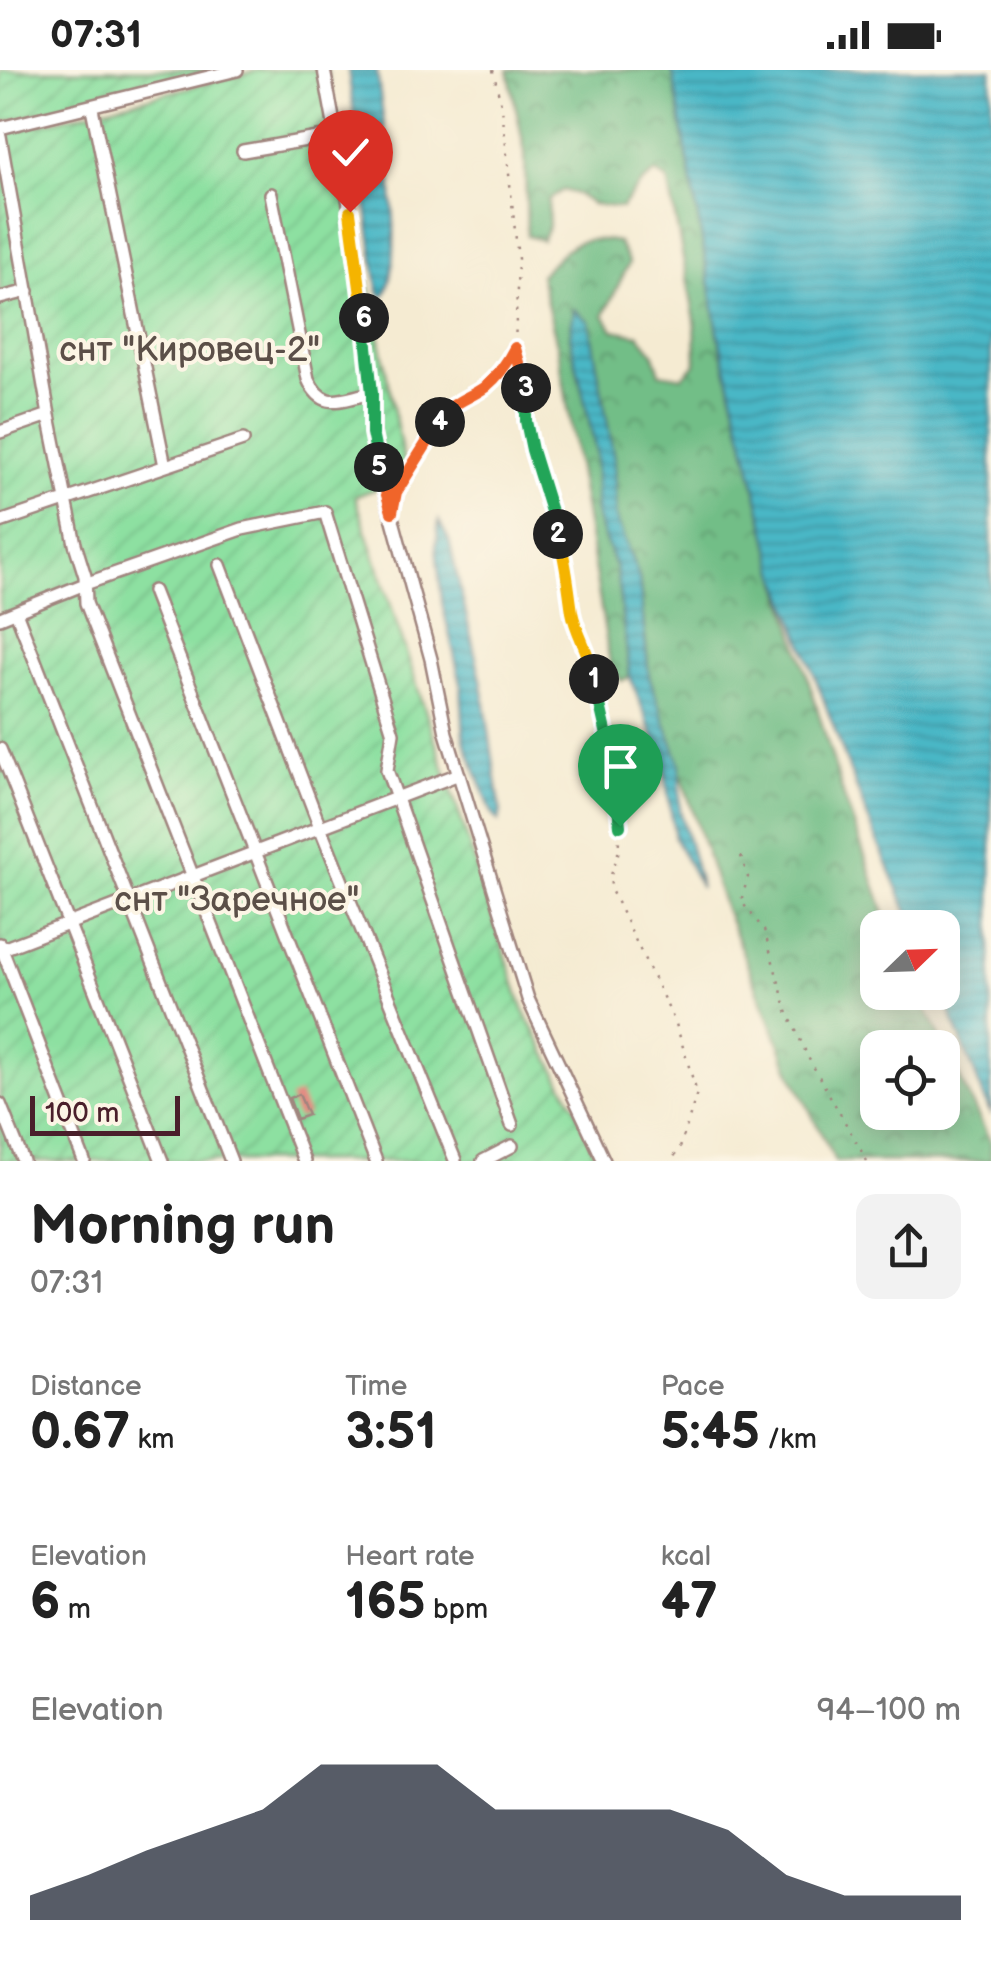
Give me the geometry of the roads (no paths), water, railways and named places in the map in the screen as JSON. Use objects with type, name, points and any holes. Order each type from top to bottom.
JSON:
[{"type":"street","points":[[0,128],[238,70]]},
{"type":"street","points":[[324,70],[354,237],[372,393],[374,451],[459,774],[528,999],[604,1161]]},
{"type":"street","points":[[92,108],[165,466]]},
{"type":"street","points":[[244,150],[335,135]]},
{"type":"street","points":[[0,136],[7,211],[28,291],[86,603],[304,1161]]},
{"type":"street","points":[[272,194],[308,379],[314,392],[322,399],[334,401],[372,393]]},
{"type":"street","points":[[0,298],[28,291]]},
{"type":"street","points":[[0,432],[49,415]]},
{"type":"street","points":[[0,522],[243,440]]},
{"type":"street","points":[[0,618],[242,529],[325,512],[392,733],[387,770],[512,1125]]},
{"type":"street","points":[[220,565],[320,827],[455,1160]]},
{"type":"street","points":[[153,591],[376,1161]]},
{"type":"street","points":[[16,612],[232,1161]]},
{"type":"street","points":[[0,749],[162,1161]]},
{"type":"street","points":[[84,1161],[1,948],[459,774]]},
{"type":"street","points":[[0,1104],[23,1161]]},
{"type":"street","points":[[483,1161],[512,1146]]},
{"type":"water","points":[[348,70],[377,70],[394,221],[391,277],[384,296],[377,283]]},
{"type":"water","points":[[672,70],[991,70],[991,1115],[949,1010],[960,1010],[960,910],[907,910],[866,814],[776,572],[719,338]]},
{"type":"water","points":[[574,309],[589,321],[614,458],[616,518],[639,577],[649,676],[680,764],[680,809],[701,888],[675,839],[663,761],[630,677],[616,568],[596,516],[596,452],[570,336]]},
{"type":"water","points":[[439,521],[449,540],[482,683],[501,812],[499,821],[493,816],[464,740],[461,684],[442,603],[436,547]]},
{"type":"park label","name":"снт \"Кировец-2\"","points":[[190,350]]},
{"type":"park label","name":"снт \"Заречное\"","points":[[237,900]]}]
